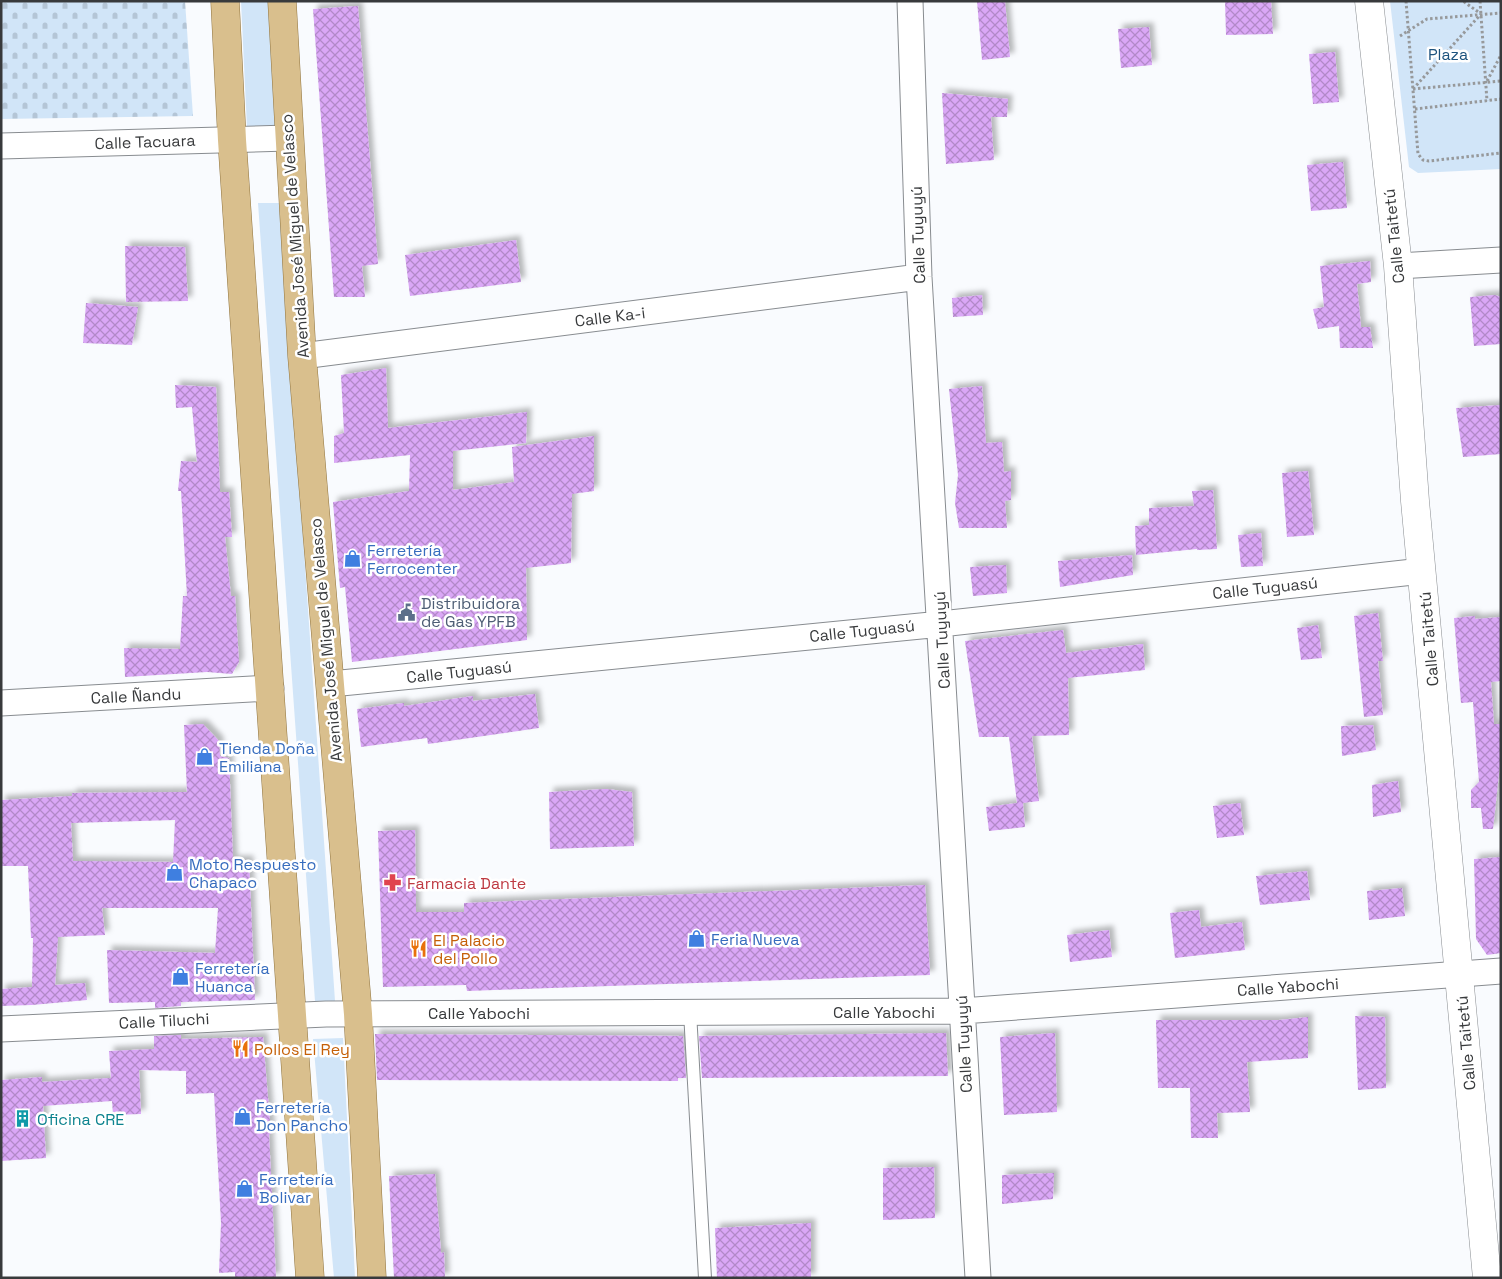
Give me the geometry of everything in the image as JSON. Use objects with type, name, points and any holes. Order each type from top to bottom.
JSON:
[{"type":"main road","points":[[225,1],[232,140],[310,1278]]},
{"type":"main road","name":"Avenida José Miguel de Velasco","points":[[282,1],[288,138],[302,356],[331,684],[340,827],[358,1014],[372,1278]]},
{"type":"street","name":"Calle Tuyuyú","points":[[910,1],[919,278],[941,624],[978,1278]]},
{"type":"street","name":"Calle Taitetú","points":[[1369,1],[1398,266],[1422,571],[1487,1278]]},
{"type":"street","name":"Calle Tacuara","points":[[1,146],[288,138]]},
{"type":"street","points":[[1398,266],[1501,260]]},
{"type":"street","name":"Calle Ka-i","points":[[302,356],[919,278]]},
{"type":"street","name":"Calle Tuguasú","points":[[331,684],[941,624],[1422,571]]},
{"type":"street","name":"Calle Ñandu","points":[[1,703],[271,688]]},
{"type":"street","name":"Calle Yabochi","points":[[326,1014],[962,1011],[1501,971]]},
{"type":"street","name":"Calle Tiluchi","points":[[1,1029],[326,1014]]},
{"type":"lane","points":[[690,1012],[705,1278]]},
{"type":"path","points":[[1406,1],[1418,154],[1423,160],[1436,161],[1501,153]]},
{"type":"path","points":[[1463,1],[1481,14]]},
{"type":"path","points":[[1480,1],[1487,101]]},
{"type":"path","points":[[1408,31],[1427,19],[1501,13]]},
{"type":"path","points":[[1413,89],[1481,14]]},
{"type":"path","points":[[1486,82],[1501,55]]},
{"type":"path","points":[[1413,89],[1501,80]]},
{"type":"path","points":[[1414,109],[1501,100]]},
{"type":"green space","points":[[1,1],[185,1],[193,116],[1,119]]},
{"type":"green space","points":[[241,1],[270,1],[277,130],[247,128]]},
{"type":"green space","name":"Plaza","points":[[1390,1],[1501,1],[1501,169],[1418,173],[1409,167]]},
{"type":"green space","points":[[258,203],[280,203],[335,1001],[315,1001]]},
{"type":"green space","points":[[343,1038],[355,1278],[334,1278],[313,1039]]},
{"type":"building","points":[[977,1],[1005,1],[1010,57],[982,60]]},
{"type":"building","points":[[1225,1],[1271,1],[1273,34],[1226,35]]},
{"type":"building","points":[[358,6],[378,264],[362,266],[365,297],[334,297],[313,9]]},
{"type":"building","points":[[1149,27],[1152,65],[1121,68],[1118,29]]},
{"type":"building","points":[[1335,52],[1339,102],[1313,104],[1309,54]]},
{"type":"building","points":[[942,93],[1008,99],[1007,117],[991,117],[994,160],[946,164]]},
{"type":"building","points":[[1343,162],[1347,208],[1311,211],[1307,165]]},
{"type":"building","points":[[516,240],[521,282],[410,296],[405,255]]},
{"type":"building","points":[[125,246],[185,247],[188,301],[126,302]]},
{"type":"building","points":[[1370,261],[1371,282],[1357,284],[1361,327],[1370,327],[1373,348],[1340,348],[1339,326],[1318,329],[1313,309],[1324,307],[1320,266]]},
{"type":"building","points":[[982,295],[983,315],[953,317],[952,298]]},
{"type":"building","points":[[1495,295],[1501,297],[1501,344],[1474,346],[1470,297]]},
{"type":"building","points":[[86,303],[138,307],[132,345],[83,343]]},
{"type":"building","points":[[386,368],[388,428],[527,412],[526,443],[453,451],[453,490],[514,482],[512,447],[594,436],[594,491],[572,494],[571,563],[526,568],[527,640],[352,662],[345,587],[340,588],[333,502],[409,491],[410,455],[334,463],[334,436],[344,433],[341,375]]},
{"type":"building","points":[[175,385],[216,387],[220,492],[229,492],[232,537],[225,537],[231,596],[235,596],[239,662],[232,674],[207,672],[125,677],[124,648],[180,649],[183,596],[187,596],[181,491],[178,491],[181,461],[197,462],[192,407],[176,408]]},
{"type":"building","points":[[982,386],[986,443],[1002,442],[1004,472],[1011,471],[1011,500],[1005,501],[1007,528],[959,528],[955,503],[958,475],[949,389]]},
{"type":"building","points":[[1501,405],[1501,454],[1463,457],[1456,408]]},
{"type":"building","points":[[1308,471],[1314,535],[1287,537],[1282,473]]},
{"type":"building","points":[[1213,490],[1217,549],[1136,555],[1135,526],[1149,525],[1149,508],[1194,506],[1192,491]]},
{"type":"building","points":[[1261,533],[1263,566],[1241,567],[1238,535]]},
{"type":"building","points":[[1132,555],[1133,575],[1060,587],[1058,561]]},
{"type":"building","points":[[1006,565],[1007,593],[973,596],[970,567]]},
{"type":"building","points":[[1378,613],[1383,661],[1378,661],[1383,715],[1364,717],[1354,616]]},
{"type":"building","points":[[1475,616],[1475,619],[1501,617],[1501,681],[1491,682],[1494,724],[1501,724],[1501,755],[1493,829],[1483,829],[1481,808],[1471,808],[1471,790],[1479,782],[1473,702],[1461,703],[1454,618]]},
{"type":"building","points":[[1318,625],[1322,658],[1301,660],[1297,628]]},
{"type":"building","points":[[1063,630],[1066,653],[1143,644],[1145,670],[1068,678],[1069,735],[1032,736],[1039,801],[1023,803],[1025,827],[989,831],[986,807],[1017,803],[1009,737],[979,737],[965,641]]},
{"type":"building","points":[[535,694],[539,728],[428,744],[427,738],[361,747],[357,709],[404,703],[404,706],[473,696],[473,701]]},
{"type":"building","points":[[203,724],[219,741],[220,756],[229,758],[233,860],[249,860],[255,1000],[181,1002],[181,1006],[155,1008],[155,1002],[109,1003],[107,950],[215,953],[218,908],[102,908],[105,935],[58,937],[55,985],[85,983],[87,1000],[1,1006],[1,989],[32,987],[33,938],[31,938],[28,866],[1,866],[1,800],[72,796],[72,793],[187,792],[184,725]],"holes":[[[175,820],[173,862],[73,861],[71,823]]]},
{"type":"building","points":[[1373,725],[1376,750],[1342,756],[1341,726]]},
{"type":"building","points":[[1398,781],[1401,812],[1373,817],[1372,785]]},
{"type":"building","points":[[606,789],[632,792],[634,846],[550,849],[549,792]]},
{"type":"building","points":[[1240,803],[1244,835],[1217,838],[1213,806]]},
{"type":"building","name":"Feria Nueva","points":[[415,830],[416,912],[464,912],[464,903],[925,885],[930,975],[467,991],[466,985],[383,987],[378,831]]},
{"type":"building","points":[[1501,857],[1501,953],[1487,955],[1476,939],[1474,859]]},
{"type":"building","points":[[1307,871],[1310,900],[1260,905],[1256,876]]},
{"type":"building","points":[[1402,888],[1405,916],[1369,920],[1367,891]]},
{"type":"building","points":[[1199,910],[1201,927],[1242,922],[1245,950],[1175,958],[1170,913]]},
{"type":"building","points":[[1109,930],[1112,957],[1070,962],[1067,935]]},
{"type":"building","points":[[1355,1016],[1385,1017],[1386,1088],[1358,1090]]},
{"type":"building","points":[[1308,1017],[1308,1058],[1247,1062],[1250,1112],[1217,1113],[1218,1138],[1191,1138],[1190,1088],[1158,1088],[1156,1020],[1279,1020]]},
{"type":"building","points":[[946,1033],[948,1076],[702,1078],[699,1036]]},
{"type":"building","points":[[1055,1033],[1057,1112],[1004,1115],[1000,1037]]},
{"type":"building","points":[[375,1034],[683,1036],[686,1078],[678,1078],[678,1081],[377,1080]]},
{"type":"building","points":[[181,1035],[181,1039],[263,1037],[271,1134],[269,1134],[276,1278],[235,1278],[235,1272],[219,1273],[221,1223],[214,1093],[186,1094],[186,1071],[139,1070],[141,1114],[113,1115],[112,1101],[43,1106],[46,1158],[1,1161],[1,1080],[42,1077],[42,1082],[111,1078],[109,1051],[154,1049],[154,1036]]},
{"type":"building","points":[[934,1167],[935,1218],[883,1220],[883,1168]]},
{"type":"building","points":[[1054,1173],[1053,1199],[1002,1204],[1002,1175]]},
{"type":"building","points":[[435,1174],[441,1253],[444,1252],[445,1278],[394,1278],[389,1176]]},
{"type":"building","points":[[811,1223],[811,1278],[717,1278],[715,1228]]},
{"type":"place","name":"Ferretería Ferrocenter","points":[[353,559]]},
{"type":"place","name":"Distribuidora de Gas YPFB","points":[[407,612]]},
{"type":"place","name":"Tienda Doña Emiliana","points":[[205,757]]},
{"type":"place","name":"Moto Respuesto Chapaco","points":[[175,873]]},
{"type":"place","name":"Farmacia Dante","points":[[393,883]]},
{"type":"place","name":"Feria Nueva","points":[[697,939]]},
{"type":"place","name":"El Palacio del Pollo","points":[[419,949]]},
{"type":"place","name":"Ferretería Huanca","points":[[181,977]]},
{"type":"place","name":"Pollos El Rey","points":[[240,1049]]},
{"type":"place","name":"Ferretería Don Pancho","points":[[242,1116]]},
{"type":"place","name":"Oficina CRE","points":[[23,1119]]},
{"type":"place","name":"Ferretería Bolivar","points":[[245,1188]]}]
